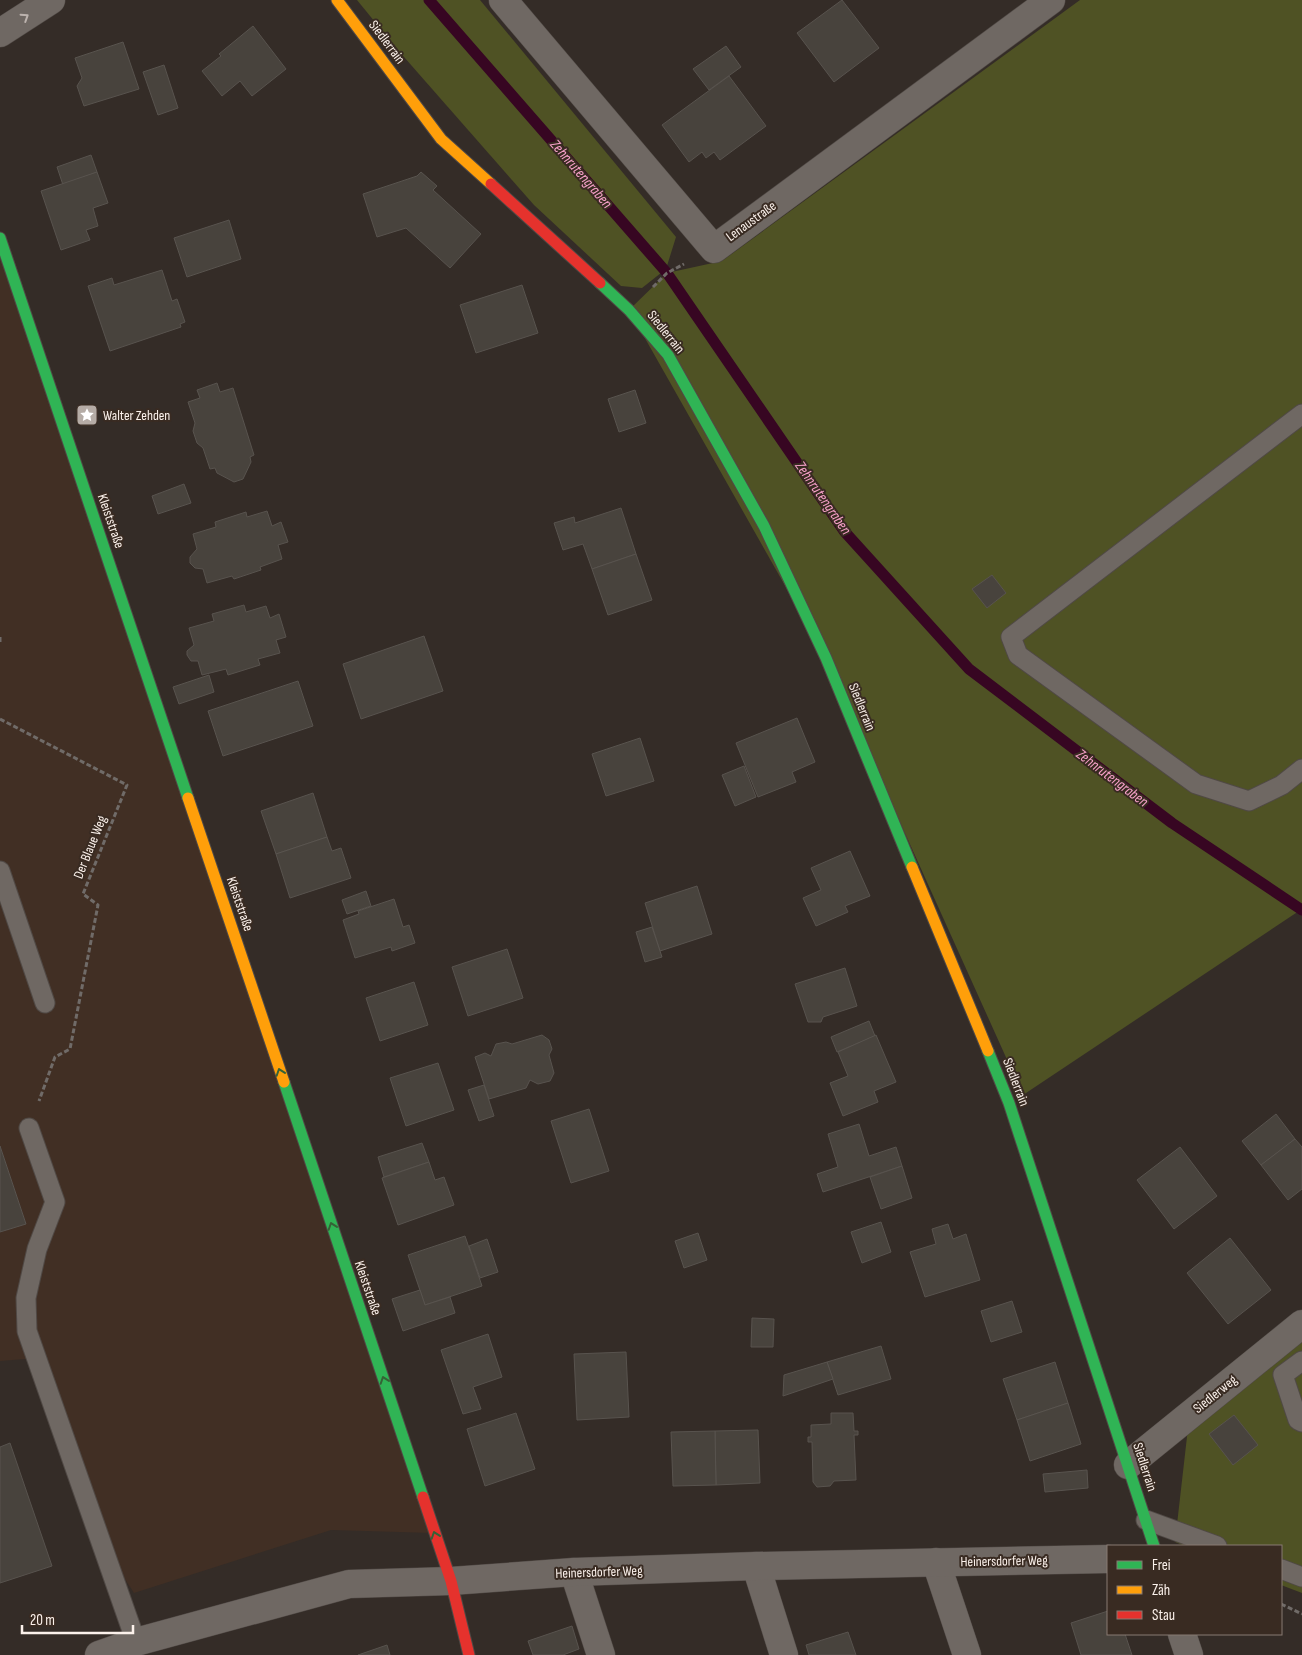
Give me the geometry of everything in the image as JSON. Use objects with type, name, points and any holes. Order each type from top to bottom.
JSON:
[{"type":"street","points":[[0,33],[51,0]]},
{"type":"street","name":"Siedlerrain","points":[[337,0],[441,138],[629,310],[668,355],[764,526],[826,658],[1009,1104],[1154,1545]]},
{"type":"street","name":"Lenaustraße","points":[[502,0],[714,249],[1051,0]]},
{"type":"street","name":"Kleiststraße","points":[[0,238],[451,1581],[469,1655]]},
{"type":"street","name":"Siedlerweg","points":[[1128,1465],[1302,1324]]},
{"type":"street","name":"Heinersdorfer Weg","points":[[100,1655],[136,1642],[348,1584],[451,1581],[574,1572],[756,1566],[1107,1559]]},
{"type":"street","points":[[936,1562],[967,1655]]},
{"type":"street","points":[[756,1566],[784,1655]]},
{"type":"street","points":[[574,1572],[601,1655]]},
{"type":"street","points":[[1182,1635],[1189,1655]]},
{"type":"lane","points":[[1302,414],[1011,637],[1018,654],[1196,784],[1249,801],[1282,785],[1302,769]]},
{"type":"lane","points":[[0,871],[45,1003]]},
{"type":"lane","points":[[29,1128],[54,1202],[37,1249],[26,1298],[28,1331],[136,1642]]},
{"type":"lane","points":[[1302,1361],[1283,1375],[1298,1420],[1302,1422]]},
{"type":"lane","points":[[1146,1520],[1214,1545]]},
{"type":"lane","points":[[1282,1569],[1302,1577]]},
{"type":"path","points":[[629,310],[667,273],[714,249]]},
{"type":"path","points":[[0,637],[0,644]]},
{"type":"path","name":"Der Blaue Weg","points":[[0,719],[127,785],[83,894],[98,905],[70,1049],[55,1057],[29,1128]]},
{"type":"path","points":[[1282,1604],[1302,1614]]},
{"type":"shaded area","points":[[0,236],[433,1533],[331,1530],[134,1593],[101,1542],[38,1358],[0,1361]]},
{"type":"green space","points":[[357,0],[480,0],[676,237],[666,269],[642,288],[621,286],[534,205],[397,49]]},
{"type":"green space","points":[[1080,0],[1302,0],[1302,909],[1023,1095],[826,658],[629,310],[667,273],[722,261]]},
{"type":"green space","points":[[1302,1342],[1302,1593],[1282,1585],[1282,1545],[1182,1545],[1175,1542],[1188,1428]]},
{"type":"building","points":[[842,0],[879,48],[834,82],[797,33]]},
{"type":"building","points":[[253,26],[286,69],[252,96],[240,81],[222,96],[202,71]]},
{"type":"building","points":[[123,42],[139,89],[84,106],[77,86],[82,78],[75,58]]},
{"type":"building","points":[[726,46],[741,67],[709,90],[693,69]]},
{"type":"building","points":[[164,65],[178,108],[158,115],[143,72]]},
{"type":"building","points":[[729,76],[766,126],[720,160],[714,152],[706,158],[702,152],[689,162],[662,125]]},
{"type":"building","points":[[91,155],[97,172],[63,185],[57,167]]},
{"type":"building","points":[[97,172],[108,203],[93,208],[98,226],[86,230],[90,240],[61,250],[41,191]]},
{"type":"building","points":[[421,172],[437,186],[433,190],[481,234],[450,268],[406,228],[377,237],[363,194],[417,176]]},
{"type":"building","points":[[229,220],[241,259],[187,277],[174,238]]},
{"type":"building","points":[[162,270],[172,301],[177,299],[185,322],[180,324],[181,327],[110,351],[88,286],[112,278],[114,285]]},
{"type":"building","points":[[522,285],[538,333],[476,353],[460,305]]},
{"type":"building","points":[[217,383],[220,392],[233,388],[254,455],[250,457],[251,462],[243,479],[234,482],[217,473],[215,468],[210,469],[203,448],[197,443],[193,431],[195,423],[188,402],[200,398],[197,390]]},
{"type":"building","points":[[635,390],[646,423],[619,432],[608,399]]},
{"type":"building","points":[[184,484],[191,503],[158,514],[152,496]]},
{"type":"building","points":[[621,508],[636,554],[592,569],[583,544],[563,550],[554,523],[574,517],[575,523]]},
{"type":"building","points":[[267,511],[272,526],[281,522],[288,542],[278,545],[282,559],[260,567],[261,570],[234,579],[232,576],[207,583],[203,569],[195,568],[190,563],[190,557],[197,549],[193,534],[216,527],[215,522],[246,512],[247,517]]},
{"type":"building","points":[[636,554],[652,600],[608,615],[592,569]]},
{"type":"building","points":[[992,575],[1006,593],[987,608],[972,589]]},
{"type":"building","points":[[244,605],[246,612],[266,606],[270,618],[279,614],[286,637],[276,640],[280,653],[258,659],[260,665],[228,675],[226,669],[202,675],[198,661],[191,661],[187,655],[187,651],[194,645],[189,628],[214,621],[212,614]]},
{"type":"building","points":[[424,636],[443,691],[361,719],[343,664]]},
{"type":"building","points":[[209,675],[214,692],[179,704],[173,687]]},
{"type":"building","points":[[298,681],[313,726],[223,756],[208,711]]},
{"type":"building","points":[[797,718],[815,762],[792,772],[796,782],[758,797],[736,743]]},
{"type":"building","points":[[640,738],[654,781],[606,796],[592,754]]},
{"type":"building","points":[[744,766],[756,797],[735,806],[722,775]]},
{"type":"building","points":[[313,793],[327,837],[276,854],[261,811]]},
{"type":"building","points":[[327,837],[332,851],[341,848],[351,878],[290,898],[276,854]]},
{"type":"building","points":[[850,851],[870,896],[845,906],[848,912],[816,926],[803,898],[821,890],[811,868]]},
{"type":"building","points":[[697,886],[712,934],[660,951],[645,903]]},
{"type":"building","points":[[366,891],[371,906],[347,914],[342,900]]},
{"type":"building","points":[[394,899],[403,927],[409,925],[415,943],[392,951],[391,947],[355,958],[343,920],[359,914],[358,911]]},
{"type":"building","points":[[652,927],[662,957],[645,962],[636,932]]},
{"type":"building","points":[[507,949],[523,998],[468,1016],[452,967]]},
{"type":"building","points":[[845,968],[857,1006],[823,1017],[821,1022],[808,1022],[795,984]]},
{"type":"building","points":[[414,982],[428,1025],[380,1041],[366,998]]},
{"type":"building","points":[[869,1021],[875,1036],[837,1052],[831,1037]]},
{"type":"building","points":[[542,1035],[549,1040],[552,1049],[549,1055],[554,1073],[550,1081],[538,1084],[530,1080],[526,1088],[489,1099],[475,1057],[485,1053],[491,1056],[496,1044],[506,1042],[512,1044]]},
{"type":"building","points":[[876,1035],[896,1082],[874,1091],[878,1102],[843,1116],[830,1083],[848,1076],[838,1052]]},
{"type":"building","points":[[438,1063],[454,1110],[406,1126],[390,1078]]},
{"type":"building","points":[[484,1085],[494,1116],[479,1121],[468,1090]]},
{"type":"building","points":[[589,1109],[609,1171],[571,1183],[551,1121]]},
{"type":"building","points":[[1276,1114],[1295,1139],[1261,1165],[1242,1141]]},
{"type":"building","points":[[859,1124],[869,1156],[896,1147],[902,1166],[823,1192],[817,1174],[838,1167],[828,1134]]},
{"type":"building","points":[[1295,1139],[1302,1147],[1302,1189],[1288,1200],[1261,1165]]},
{"type":"building","points":[[422,1143],[429,1162],[384,1177],[378,1157]]},
{"type":"building","points":[[0,1146],[26,1224],[0,1232]]},
{"type":"building","points":[[1180,1147],[1217,1196],[1174,1229],[1137,1180]]},
{"type":"building","points":[[429,1162],[435,1180],[444,1177],[454,1205],[398,1225],[382,1178]]},
{"type":"building","points":[[902,1166],[912,1198],[881,1209],[870,1177]]},
{"type":"building","points":[[881,1222],[891,1252],[862,1263],[851,1232]]},
{"type":"building","points":[[948,1224],[953,1239],[966,1234],[980,1280],[925,1297],[910,1252],[936,1244],[932,1229]]},
{"type":"building","points":[[698,1233],[707,1260],[684,1268],[675,1241]]},
{"type":"building","points":[[465,1236],[482,1286],[425,1305],[408,1255]]},
{"type":"building","points":[[1230,1238],[1271,1290],[1228,1324],[1187,1273]]},
{"type":"building","points":[[487,1239],[498,1272],[480,1278],[469,1246]]},
{"type":"building","points":[[420,1290],[425,1305],[450,1297],[455,1313],[403,1331],[392,1299]]},
{"type":"building","points":[[1012,1301],[1022,1332],[991,1342],[981,1311]]},
{"type":"building","points":[[752,1318],[774,1319],[773,1347],[751,1347]]},
{"type":"building","points":[[488,1334],[502,1377],[473,1387],[481,1409],[463,1414],[441,1350]]},
{"type":"building","points":[[881,1346],[891,1379],[838,1395],[827,1362]]},
{"type":"building","points":[[626,1352],[629,1417],[577,1420],[574,1354]]},
{"type":"building","points":[[827,1362],[833,1379],[783,1396],[784,1375]]},
{"type":"building","points":[[1055,1362],[1068,1403],[1017,1420],[1003,1379]]},
{"type":"building","points":[[1068,1403],[1081,1444],[1030,1461],[1017,1420]]},
{"type":"building","points":[[516,1413],[535,1469],[485,1486],[467,1429]]},
{"type":"building","points":[[831,1413],[853,1413],[854,1431],[858,1431],[858,1435],[854,1435],[856,1480],[834,1481],[830,1486],[817,1487],[813,1482],[812,1442],[808,1442],[808,1437],[811,1437],[811,1425],[831,1424]]},
{"type":"building","points":[[1234,1415],[1258,1445],[1233,1465],[1209,1434]]},
{"type":"building","points":[[758,1430],[760,1483],[716,1485],[715,1431]]},
{"type":"building","points":[[715,1431],[716,1485],[673,1486],[671,1432]]},
{"type":"building","points":[[10,1443],[52,1566],[0,1583],[0,1447]]},
{"type":"building","points":[[1087,1470],[1088,1488],[1045,1492],[1043,1474]]},
{"type":"building","points":[[1107,1611],[1107,1635],[1125,1635],[1132,1655],[1081,1655],[1071,1623]]},
{"type":"building","points":[[572,1626],[579,1649],[563,1655],[533,1655],[528,1641]]},
{"type":"building","points":[[848,1632],[856,1655],[809,1655],[806,1645]]},
{"type":"building","points":[[387,1645],[390,1655],[358,1655]]},
{"type":"waterway","name":"Zehnrutengraben","points":[[429,0],[667,273],[844,531],[969,669],[1172,823],[1302,910]]},
{"type":"traffic: fast","points":[[0,238],[188,798]]},
{"type":"traffic: fast","points":[[600,283],[629,310],[668,355],[764,526],[826,658],[912,867]]},
{"type":"traffic: fast","points":[[988,1051],[1009,1103],[1154,1545]]},
{"type":"traffic: fast","points":[[284,1082],[423,1497]]},
{"type":"traffic: slow","points":[[337,0],[441,139],[491,184]]},
{"type":"traffic: slow","points":[[188,798],[284,1082]]},
{"type":"traffic: slow","points":[[912,867],[988,1051]]},
{"type":"traffic: jam","points":[[491,184],[600,283]]},
{"type":"traffic: jam","points":[[423,1497],[451,1581],[469,1655]]},
{"type":"place","name":"Walter Zehden","points":[[87,415]]}]
